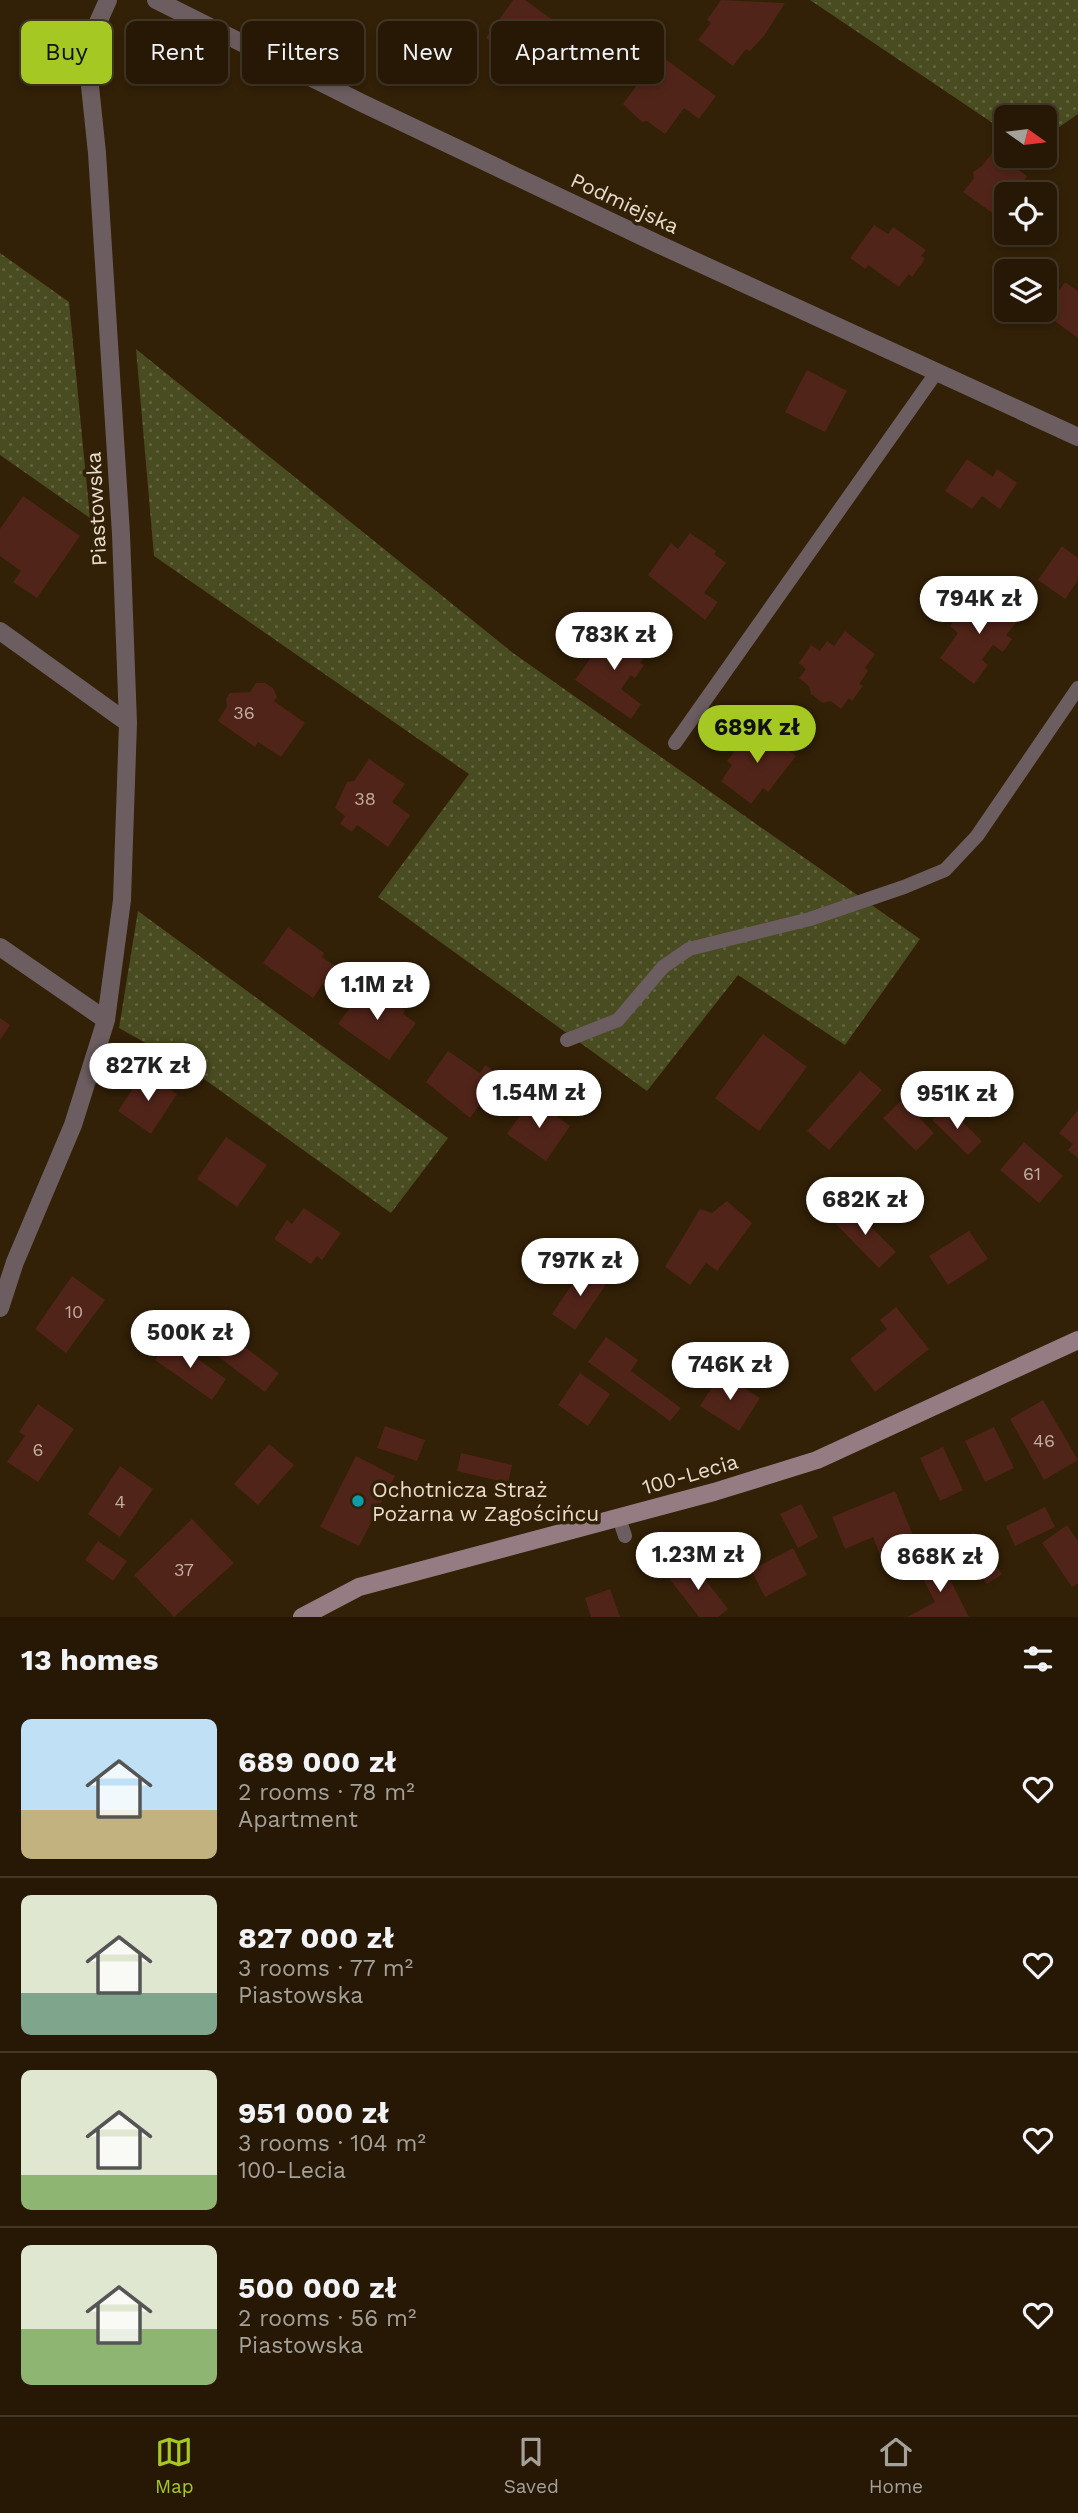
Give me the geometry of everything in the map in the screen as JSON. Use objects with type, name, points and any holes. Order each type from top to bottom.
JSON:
[{"type":"street","name":"Piastowska","points":[[0,1308],[15,1262],[73,1125],[106,1020],[122,900],[128,723],[120,520],[97,153],[88,67],[92,36],[108,0]]},
{"type":"street","name":"Podmiejska","points":[[156,0],[376,110],[1078,437]]},
{"type":"street","points":[[0,631],[128,723]]},
{"type":"street","points":[[0,947],[106,1020]]},
{"type":"street","name":"100-Lecia","points":[[302,1617],[359,1587],[714,1493],[817,1460],[1078,1340]]},
{"type":"lane","points":[[675,743],[936,373]]},
{"type":"lane","points":[[567,1041],[618,1020],[663,967],[688,949],[810,919],[945,870],[977,836],[1078,688]]},
{"type":"lane","points":[[619,1518],[625,1536]]},
{"type":"green space","points":[[810,0],[1078,0],[1078,114],[1057,129],[1057,105],[994,105],[994,124]]},
{"type":"green space","points":[[0,253],[69,302],[90,518],[0,455]]},
{"type":"green space","points":[[136,349],[513,653],[920,939],[845,1045],[738,975],[647,1091],[378,897],[469,774],[154,556]]},
{"type":"green space","points":[[138,911],[448,1138],[391,1213],[183,1064],[119,1028]]},
{"type":"building","points":[[513,0],[525,0],[554,21],[498,21]]},
{"type":"building","points":[[721,0],[785,3],[764,36],[750,51],[746,49],[733,66],[698,40],[711,23],[707,20]]},
{"type":"building","points":[[664,58],[716,96],[699,119],[684,108],[665,134],[647,121],[642,122],[623,104],[638,84],[664,84]]},
{"type":"building","points":[[993,152],[994,168],[1016,168],[1027,176],[1023,182],[994,182],[994,214],[963,192],[974,178],[973,172],[982,166]]},
{"type":"building","points":[[874,225],[888,234],[893,227],[926,250],[921,256],[925,259],[912,277],[909,274],[899,287],[868,265],[865,269],[850,258]]},
{"type":"building","points":[[1065,282],[1078,291],[1078,338],[1056,322],[1057,294]]},
{"type":"building","points":[[807,370],[847,391],[825,432],[785,412]]},
{"type":"building","points":[[967,459],[993,477],[997,469],[1017,483],[1000,509],[982,496],[972,509],[945,491]]},
{"type":"building","points":[[23,496],[80,536],[37,598],[13,582],[21,571],[0,556],[0,529]]},
{"type":"building","points":[[690,533],[716,551],[714,554],[726,563],[704,593],[718,602],[705,620],[648,575],[671,543],[678,549]]},
{"type":"building","points":[[1062,546],[1078,558],[1078,580],[1065,599],[1038,580]]},
{"type":"building","points":[[985,592],[1020,618],[1006,635],[1012,639],[1003,652],[993,645],[982,660],[988,665],[974,684],[940,658],[958,633],[950,626],[965,605],[972,610]]},
{"type":"building","points":[[617,629],[648,651],[640,663],[644,665],[635,678],[631,675],[621,689],[641,704],[631,719],[575,680],[597,649],[601,652]]},
{"type":"building","points":[[845,631],[875,654],[865,668],[868,671],[859,684],[863,686],[852,701],[849,698],[841,709],[831,701],[823,703],[811,694],[809,686],[799,678],[806,669],[799,663],[811,645],[820,651],[827,641],[834,646]]},
{"type":"building","points":[[256,683],[265,683],[273,688],[277,697],[274,701],[305,723],[281,757],[258,742],[255,747],[218,721],[227,706],[226,699],[230,693],[250,692]]},
{"type":"building","points":[[755,725],[796,756],[768,792],[763,788],[751,804],[721,781],[732,765],[727,761]]},
{"type":"building","points":[[369,759],[405,784],[392,802],[410,815],[388,847],[357,825],[352,832],[340,824],[345,816],[335,808],[347,782],[354,781]]},
{"type":"building","points":[[288,927],[324,953],[322,957],[335,966],[313,998],[263,963]]},
{"type":"building","points":[[367,984],[405,1010],[403,1014],[416,1023],[389,1060],[338,1024]]},
{"type":"building","points":[[0,1018],[10,1025],[0,1040]]},
{"type":"building","points":[[763,1034],[807,1067],[759,1131],[715,1098]]},
{"type":"building","points":[[448,1051],[480,1073],[485,1065],[501,1076],[470,1118],[426,1082]]},
{"type":"building","points":[[860,1071],[882,1090],[829,1150],[807,1131]]},
{"type":"building","points":[[144,1072],[177,1094],[151,1134],[118,1111]]},
{"type":"building","points":[[532,1099],[570,1126],[546,1161],[507,1134]]},
{"type":"building","points":[[902,1100],[934,1133],[916,1151],[883,1118]]},
{"type":"building","points":[[946,1106],[982,1141],[968,1155],[932,1120]]},
{"type":"building","points":[[1078,1110],[1078,1158],[1068,1150],[1073,1144],[1059,1133]]},
{"type":"building","points":[[226,1137],[267,1165],[237,1207],[197,1179]]},
{"type":"building","points":[[1024,1142],[1063,1176],[1039,1203],[1000,1170]]},
{"type":"building","points":[[727,1201],[752,1223],[717,1271],[706,1263],[690,1285],[665,1267],[700,1209],[712,1213]]},
{"type":"building","points":[[851,1207],[896,1252],[879,1268],[834,1222]]},
{"type":"building","points":[[304,1208],[341,1233],[322,1260],[317,1256],[311,1264],[274,1239],[287,1220],[292,1224]]},
{"type":"building","points":[[969,1231],[988,1259],[948,1285],[929,1256]]},
{"type":"building","points":[[584,1267],[607,1283],[575,1330],[552,1314]]},
{"type":"building","points":[[72,1276],[105,1300],[66,1353],[35,1329]]},
{"type":"building","points":[[896,1307],[929,1349],[875,1392],[850,1359],[887,1329],[880,1320]]},
{"type":"building","points":[[197,1311],[279,1373],[265,1392],[183,1330]]},
{"type":"building","points":[[606,1337],[638,1360],[631,1371],[681,1408],[670,1421],[588,1362]]},
{"type":"building","points":[[169,1339],[226,1379],[212,1400],[155,1360]]},
{"type":"building","points":[[580,1373],[610,1394],[588,1426],[558,1405]]},
{"type":"building","points":[[721,1373],[760,1398],[739,1431],[700,1406]]},
{"type":"building","points":[[1043,1400],[1078,1460],[1044,1480],[1010,1419]]},
{"type":"building","points":[[38,1404],[74,1429],[38,1482],[7,1462],[25,1436],[19,1432]]},
{"type":"building","points":[[385,1426],[425,1440],[417,1461],[377,1448]]},
{"type":"building","points":[[994,1427],[1014,1468],[985,1482],[965,1441]]},
{"type":"building","points":[[269,1444],[294,1465],[258,1505],[234,1484]]},
{"type":"building","points":[[943,1447],[963,1490],[940,1501],[920,1458]]},
{"type":"building","points":[[461,1453],[512,1465],[508,1483],[457,1471]]},
{"type":"building","name":"Ochotnicza Straż Pożarna w Zagościńcu","points":[[356,1456],[395,1476],[359,1546],[320,1527]]},
{"type":"building","points":[[120,1466],[153,1489],[120,1537],[88,1514]]},
{"type":"building","points":[[895,1491],[916,1543],[881,1557],[873,1537],[845,1549],[832,1517]]},
{"type":"building","points":[[801,1504],[818,1537],[798,1548],[780,1514]]},
{"type":"building","points":[[1045,1507],[1055,1527],[1015,1546],[1006,1526]]},
{"type":"building","points":[[192,1519],[234,1563],[174,1617],[134,1575]]},
{"type":"building","points":[[1067,1525],[1078,1541],[1078,1583],[1072,1587],[1042,1543]]},
{"type":"building","points":[[973,1532],[1002,1574],[987,1584],[959,1542]]},
{"type":"building","points":[[98,1541],[127,1561],[113,1581],[85,1560]]},
{"type":"building","points":[[793,1548],[807,1575],[765,1597],[751,1570]]},
{"type":"building","points":[[939,1558],[969,1617],[907,1617],[935,1602],[918,1569]]},
{"type":"building","points":[[690,1560],[728,1609],[718,1617],[699,1617],[668,1577]]},
{"type":"building","points":[[610,1589],[620,1617],[591,1617],[585,1598]]},
{"type":"place","name":"Ochotnicza Straż Pożarna w Zagościńcu","points":[[358,1501]]}]
